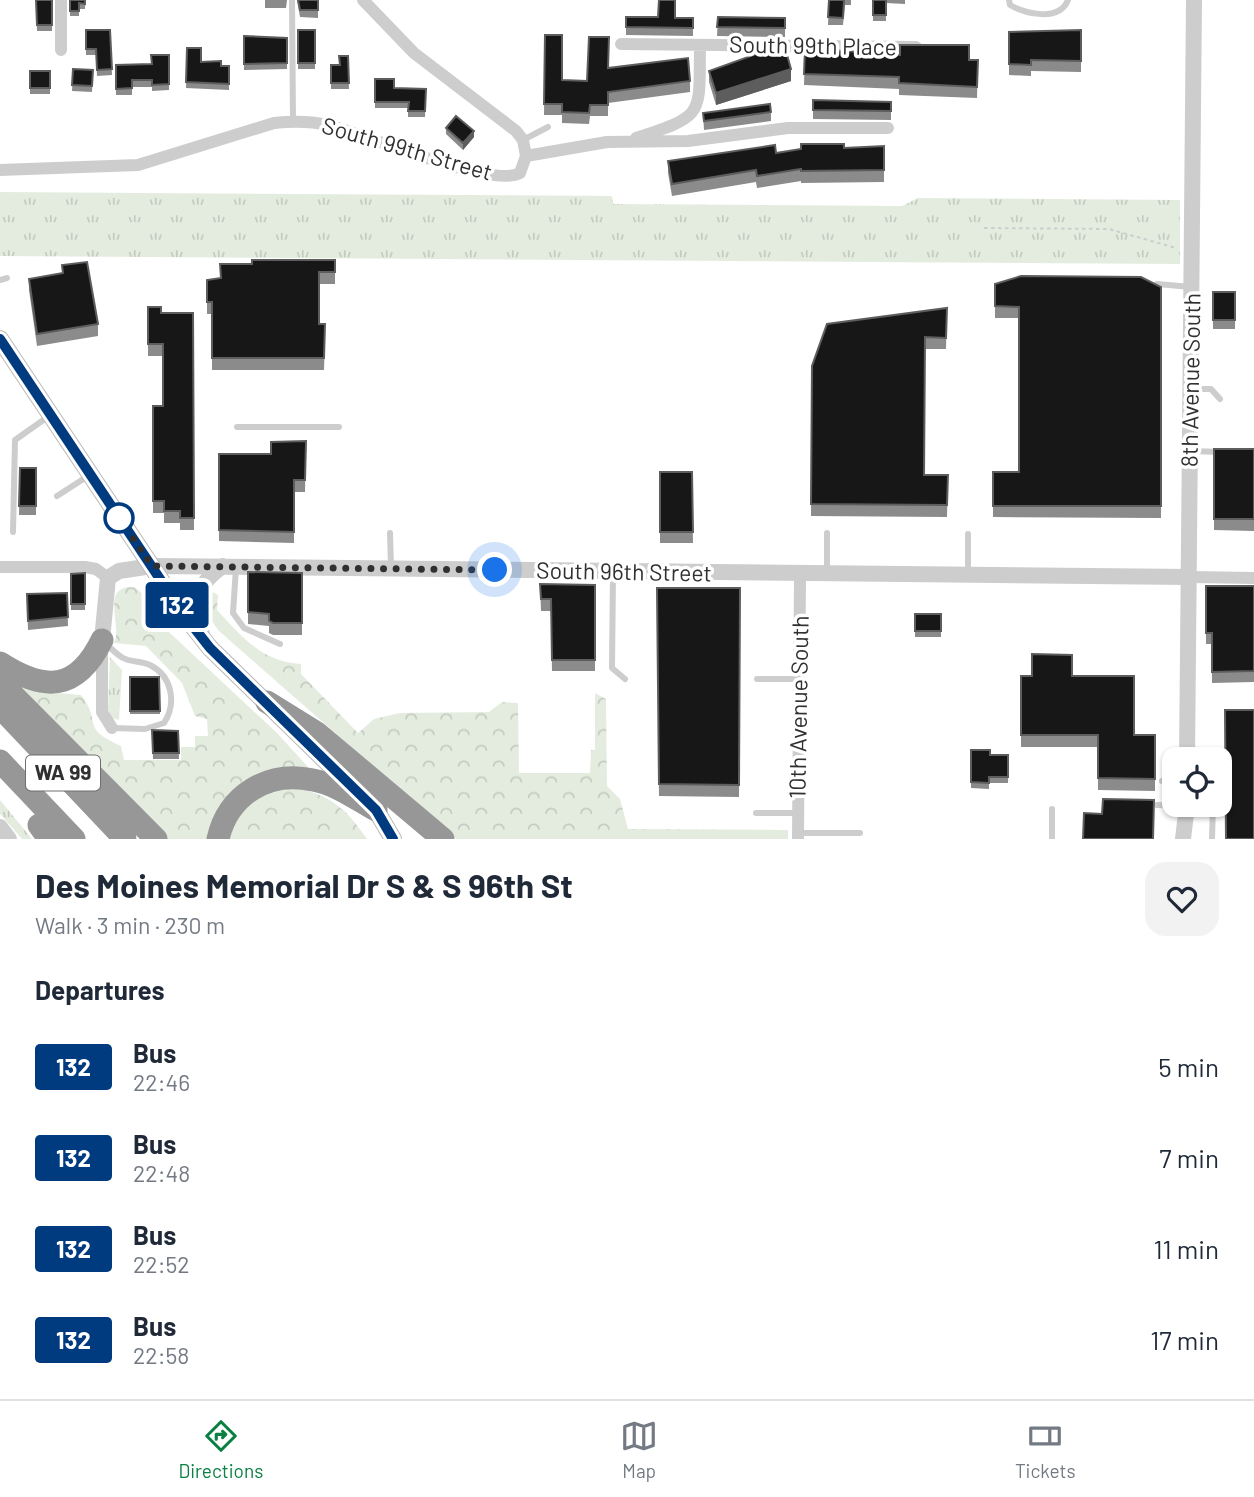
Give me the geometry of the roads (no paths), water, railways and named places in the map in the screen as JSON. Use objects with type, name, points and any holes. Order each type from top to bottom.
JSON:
[{"type":"highway","points":[[0,663],[27,679],[40,682],[60,681],[72,677],[89,663],[102,640]]},
{"type":"highway","points":[[0,682],[156,839]]},
{"type":"highway","points":[[267,702],[317,733],[443,839]]},
{"type":"highway","name":"WA 99","points":[[0,707],[125,839]]},
{"type":"highway","name":"WA 99","points":[[0,761],[74,839]]},
{"type":"highway","points":[[218,839],[225,816],[235,803],[249,790],[278,779],[314,780],[333,786],[376,810]]},
{"type":"highway","points":[[0,783],[47,834]]},
{"type":"main road","points":[[0,339],[203,639],[376,810],[393,839]]},
{"type":"street","points":[[61,0],[61,50]]},
{"type":"street","points":[[363,0],[414,53],[516,131],[523,140],[527,156]]},
{"type":"street","name":"8th Avenue South","points":[[1186,747],[1183,662],[1189,577],[1194,0]]},
{"type":"street","name":"South 99th Place","points":[[621,44],[928,47]]},
{"type":"street","name":"South 99th Place","points":[[630,140],[682,123],[691,116],[699,98],[700,45]]},
{"type":"street","name":"South 99th Street","points":[[0,170],[138,164],[274,123],[293,121],[329,125],[496,176],[513,177],[520,173],[527,156],[575,146],[630,140],[688,141],[788,128],[888,128]]},
{"type":"street","name":"South 96th Street","points":[[108,578],[119,571],[152,566],[1254,578]]},
{"type":"street","points":[[0,567],[85,567],[96,569],[108,578],[104,590],[102,712],[112,728]]},
{"type":"street","points":[[203,639],[197,615],[198,597],[205,580],[230,567]]},
{"type":"street","name":"10th Avenue South","points":[[798,836],[800,575]]},
{"type":"street","points":[[1183,839],[1186,817]]},
{"type":"street","points":[[0,827],[9,839]]},
{"type":"lane","points":[[292,0],[293,121]]},
{"type":"lane","points":[[1009,0],[1010,5],[1024,13],[1055,13],[1065,7],[1068,0]]},
{"type":"lane","points":[[523,140],[548,127]]},
{"type":"lane","points":[[1157,284],[1192,287]]},
{"type":"lane","points":[[1191,389],[1211,389],[1220,399]]},
{"type":"lane","points":[[13,532],[15,440],[50,415]]},
{"type":"lane","points":[[237,427],[340,427]]},
{"type":"lane","points":[[1191,451],[1221,452]]},
{"type":"lane","points":[[57,496],[90,474]]},
{"type":"lane","points":[[390,533],[391,569]]},
{"type":"lane","points":[[827,533],[827,575]]},
{"type":"lane","points":[[968,534],[968,576]]},
{"type":"lane","points":[[230,567],[233,613],[244,628],[280,644]]},
{"type":"lane","points":[[613,572],[612,668],[625,678]]},
{"type":"lane","points":[[102,640],[124,659],[153,666],[162,673],[171,690],[168,716],[157,727],[112,728]]},
{"type":"lane","points":[[757,679],[799,679]]},
{"type":"lane","points":[[1157,805],[1162,805]]},
{"type":"lane","points":[[1052,809],[1052,839]]},
{"type":"lane","points":[[757,813],[798,813]]},
{"type":"lane","points":[[1212,839],[1213,817]]},
{"type":"lane","points":[[798,836],[860,833]]}]
